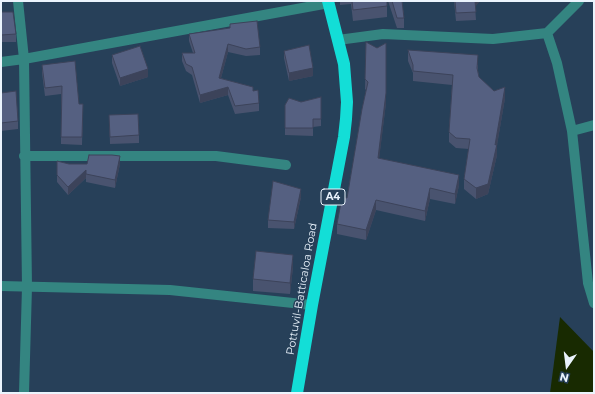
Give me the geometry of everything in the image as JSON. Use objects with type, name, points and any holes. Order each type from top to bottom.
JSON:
[{"type":"highway","name":"Pottuvil-Batticaloa Road","points":[[297,393],[346,125],[347,102],[344,64],[328,2]]},
{"type":"street","points":[[18,1],[24,59],[24,156],[27,287],[24,393]]},
{"type":"street","points":[[338,40],[383,34],[493,39],[547,33],[579,1]]},
{"type":"street","points":[[1,62],[24,59],[328,2]]},
{"type":"street","points":[[547,33],[557,62],[572,132],[588,283],[594,303]]},
{"type":"street","points":[[572,132],[594,125]]},
{"type":"street","points":[[24,156],[216,156],[286,165]]},
{"type":"street","points":[[1,286],[170,290],[312,305]]},
{"type":"shaded area","points":[[560,317],[594,352],[594,393],[550,393]]},
{"type":"building","points":[[352,1],[387,1],[387,6],[353,10]]},
{"type":"building","points":[[392,1],[402,1],[404,18],[397,18]]},
{"type":"building","points":[[455,1],[475,1],[476,12],[456,13]]},
{"type":"building","points":[[1,12],[13,12],[16,34],[1,35]]},
{"type":"building","points":[[257,21],[260,47],[246,49],[228,44],[219,78],[253,87],[253,91],[258,90],[259,103],[235,106],[228,87],[200,95],[192,67],[186,64],[182,53],[195,53],[189,34],[230,28],[230,24]]},
{"type":"building","points":[[366,42],[377,48],[386,43],[386,93],[378,158],[459,175],[455,194],[430,188],[425,211],[376,200],[366,230],[337,224],[342,197],[347,198],[368,82],[365,79]]},
{"type":"building","points":[[309,45],[313,68],[289,73],[284,51]]},
{"type":"building","points":[[140,46],[148,69],[120,78],[112,55]]},
{"type":"building","points":[[408,50],[478,55],[477,68],[479,77],[494,91],[505,87],[495,145],[497,144],[488,184],[476,188],[464,179],[470,139],[456,138],[449,132],[453,75],[413,71],[413,65]]},
{"type":"building","points":[[75,61],[79,104],[83,104],[82,137],[61,137],[62,86],[45,88],[42,65]]},
{"type":"building","points":[[16,91],[18,121],[1,123],[1,93]]},
{"type":"building","points":[[321,97],[321,119],[313,119],[313,128],[285,128],[285,105],[289,98],[301,102]]},
{"type":"building","points":[[138,114],[139,135],[110,137],[109,115]]},
{"type":"building","points":[[89,155],[120,156],[115,180],[86,174],[86,170],[68,187],[57,175],[57,161],[69,164],[87,164]]},
{"type":"building","points":[[273,181],[301,189],[294,222],[268,220]]},
{"type":"building","points":[[256,251],[293,255],[290,283],[253,279]]}]
